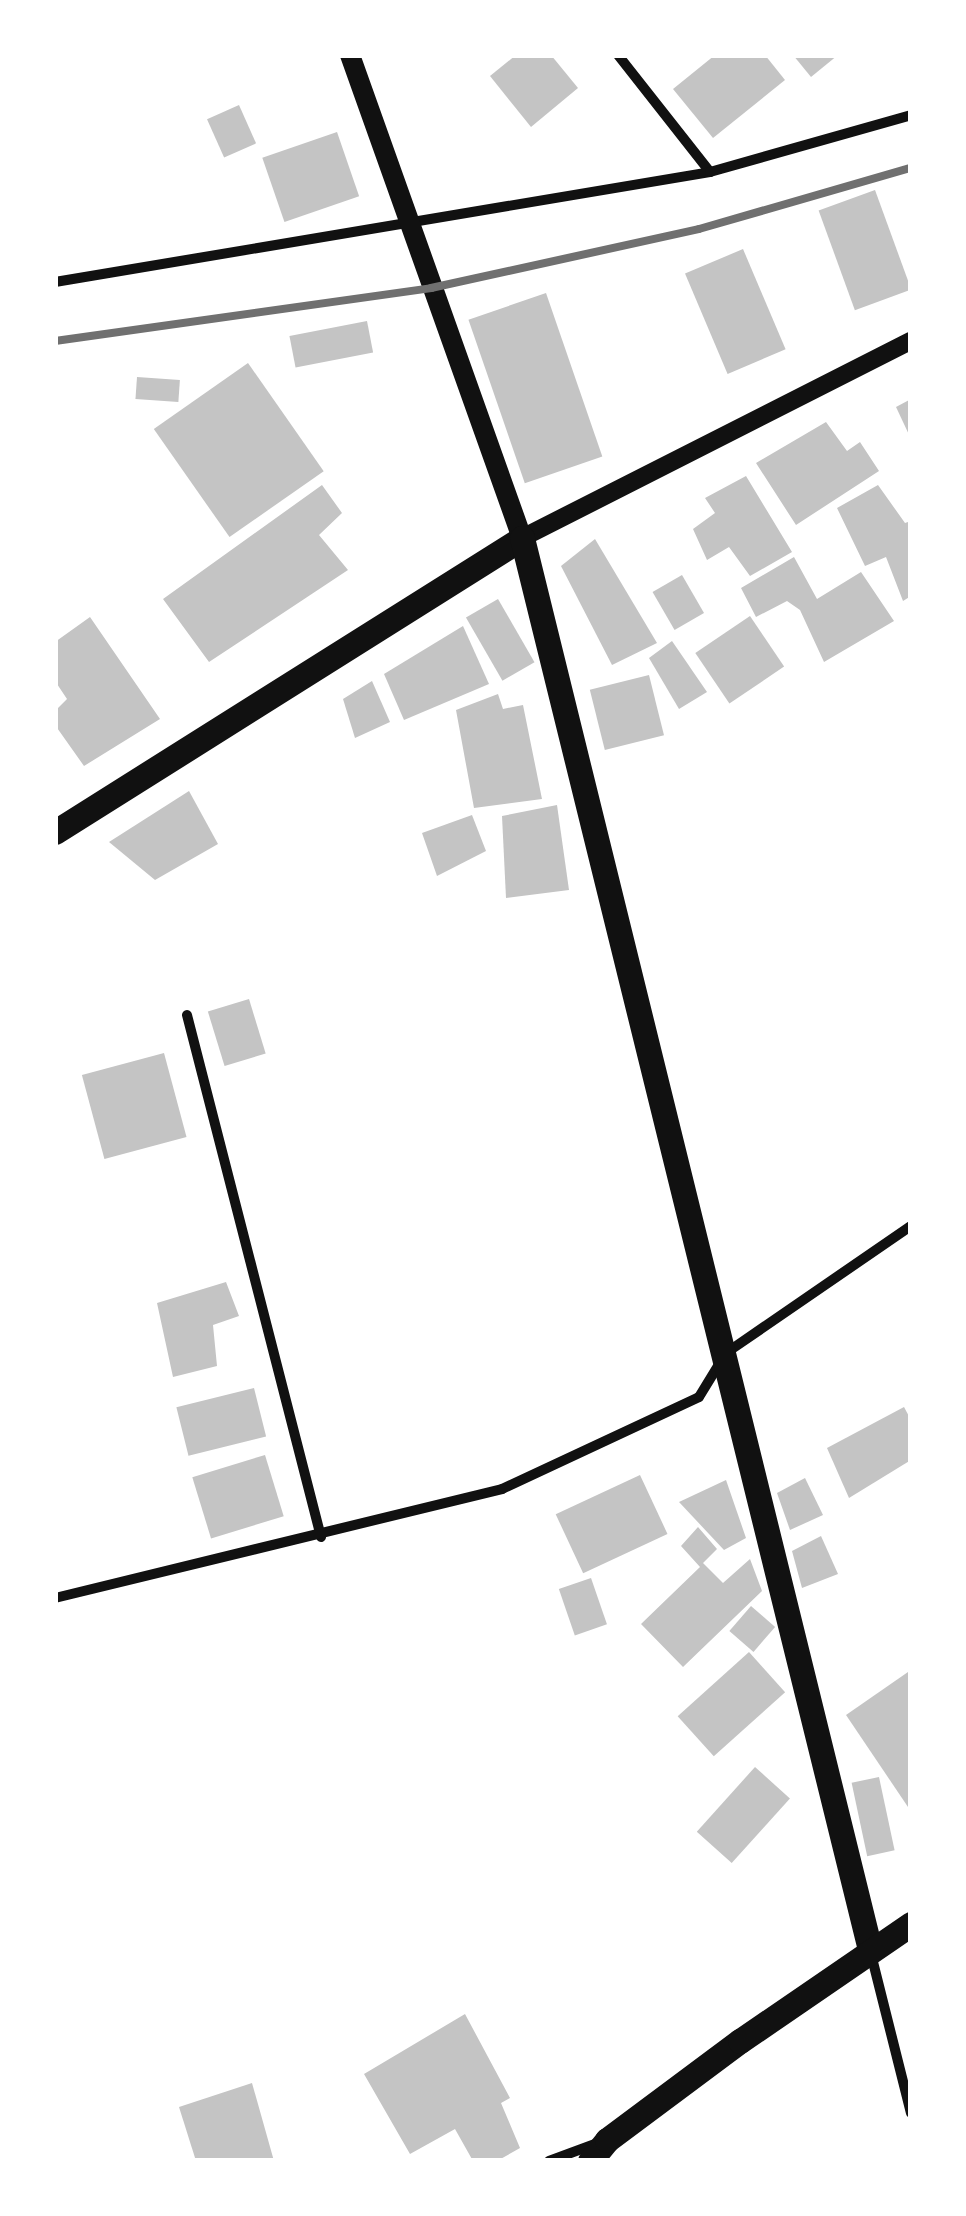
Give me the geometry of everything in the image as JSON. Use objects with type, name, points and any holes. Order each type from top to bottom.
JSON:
[{"type":"main road","points":[[350,55],[522,538],[870,1950]]},
{"type":"main road","points":[[55,832],[522,538]]},
{"type":"main road","points":[[590,2161],[607,2140],[911,1924]]},
{"type":"street","points":[[618,55],[710,172]]},
{"type":"street","points":[[55,282],[414,226],[710,172],[911,115]]},
{"type":"street","points":[[522,538],[911,341]]},
{"type":"street","points":[[187,1015],[320,1537]]},
{"type":"street","points":[[55,1598],[320,1537],[502,1489],[699,1397],[726,1354],[911,1226]]},
{"type":"street","points":[[870,1950],[911,2113]]},
{"type":"street","points":[[549,2161],[607,2140]]},
{"type":"building","points":[[516,55],[551,55],[578,88],[531,127],[490,76]]},
{"type":"building","points":[[715,55],[765,55],[785,80],[713,138],[673,89]]},
{"type":"building","points":[[793,55],[838,55],[811,77]]},
{"type":"building","points":[[239,105],[256,143],[224,158],[207,119]]},
{"type":"building","points":[[337,132],[359,196],[284,222],[262,158]]},
{"type":"building","points":[[875,190],[911,290],[855,310],[819,211]]},
{"type":"building","points":[[743,249],[786,349],[728,374],[685,274]]},
{"type":"building","points":[[546,293],[602,457],[525,483],[468,320]]},
{"type":"building","points":[[367,321],[373,352],[296,367],[289,336]]},
{"type":"building","points":[[248,363],[324,471],[230,537],[154,429]]},
{"type":"building","points":[[137,377],[180,380],[178,402],[135,399]]},
{"type":"building","points":[[911,399],[911,439],[896,407]]},
{"type":"building","points":[[826,422],[847,451],[860,442],[879,471],[796,525],[756,463]]},
{"type":"building","points":[[746,476],[792,552],[750,576],[729,547],[707,560],[693,529],[715,513],[705,498]]},
{"type":"building","points":[[322,485],[342,513],[319,535],[348,570],[209,662],[163,599]]},
{"type":"building","points":[[878,485],[905,523],[911,521],[911,596],[903,601],[886,557],[865,566],[837,508]]},
{"type":"building","points":[[595,539],[657,643],[612,665],[561,566]]},
{"type":"building","points":[[794,557],[817,599],[861,572],[894,621],[824,662],[800,610],[787,601],[756,617],[741,588]]},
{"type":"building","points":[[682,575],[704,613],[675,630],[653,592]]},
{"type":"building","points":[[498,599],[534,662],[502,681],[466,618]]},
{"type":"building","points":[[750,616],[784,667],[729,703],[695,653]]},
{"type":"building","points":[[90,617],[160,719],[84,766],[55,725],[55,711],[67,699],[55,681],[55,642]]},
{"type":"building","points":[[463,626],[489,684],[404,720],[384,674]]},
{"type":"building","points":[[672,641],[707,692],[679,709],[649,658]]},
{"type":"building","points":[[649,675],[664,735],[605,750],[590,690]]},
{"type":"building","points":[[372,681],[390,722],[355,738],[343,699]]},
{"type":"building","points":[[498,694],[503,709],[523,705],[542,799],[474,808],[456,710]]},
{"type":"building","points":[[189,791],[218,844],[155,880],[109,842]]},
{"type":"building","points":[[557,805],[569,890],[506,898],[502,816]]},
{"type":"building","points":[[472,815],[486,851],[437,876],[422,833]]},
{"type":"building","points":[[249,999],[266,1054],[225,1066],[208,1012]]},
{"type":"building","points":[[164,1053],[187,1137],[104,1159],[82,1075]]},
{"type":"building","points":[[226,1282],[239,1316],[213,1325],[217,1366],[173,1377],[157,1303]]},
{"type":"building","points":[[254,1388],[266,1437],[188,1456],[176,1407]]},
{"type":"building","points":[[904,1407],[911,1420],[911,1460],[849,1498],[827,1448]]},
{"type":"building","points":[[265,1455],[284,1516],[211,1538],[192,1477]]},
{"type":"building","points":[[640,1475],[667,1534],[583,1573],[556,1514]]},
{"type":"building","points":[[805,1478],[823,1515],[790,1530],[777,1493]]},
{"type":"building","points":[[726,1480],[746,1538],[724,1550],[679,1502]]},
{"type":"building","points":[[698,1527],[717,1549],[703,1563],[723,1583],[750,1559],[762,1591],[683,1667],[641,1624],[700,1567],[681,1546]]},
{"type":"building","points":[[821,1536],[838,1574],[802,1588],[792,1551]]},
{"type":"building","points":[[591,1578],[607,1624],[575,1635],[559,1589]]},
{"type":"building","points":[[751,1606],[775,1627],[754,1652],[729,1631]]},
{"type":"building","points":[[749,1652],[785,1692],[714,1756],[678,1716]]},
{"type":"building","points":[[908,1672],[911,1677],[908,1807],[846,1715]]},
{"type":"building","points":[[755,1767],[790,1798],[732,1863],[697,1832]]},
{"type":"building","points":[[879,1777],[895,1850],[867,1856],[852,1783]]},
{"type":"building","points":[[465,2014],[510,2098],[501,2103],[520,2148],[497,2161],[473,2161],[455,2129],[410,2154],[364,2074]]},
{"type":"building","points":[[252,2083],[274,2161],[196,2161],[179,2107]]},
{"type":"railway","points":[[55,341],[431,288],[699,229],[911,168]]}]
